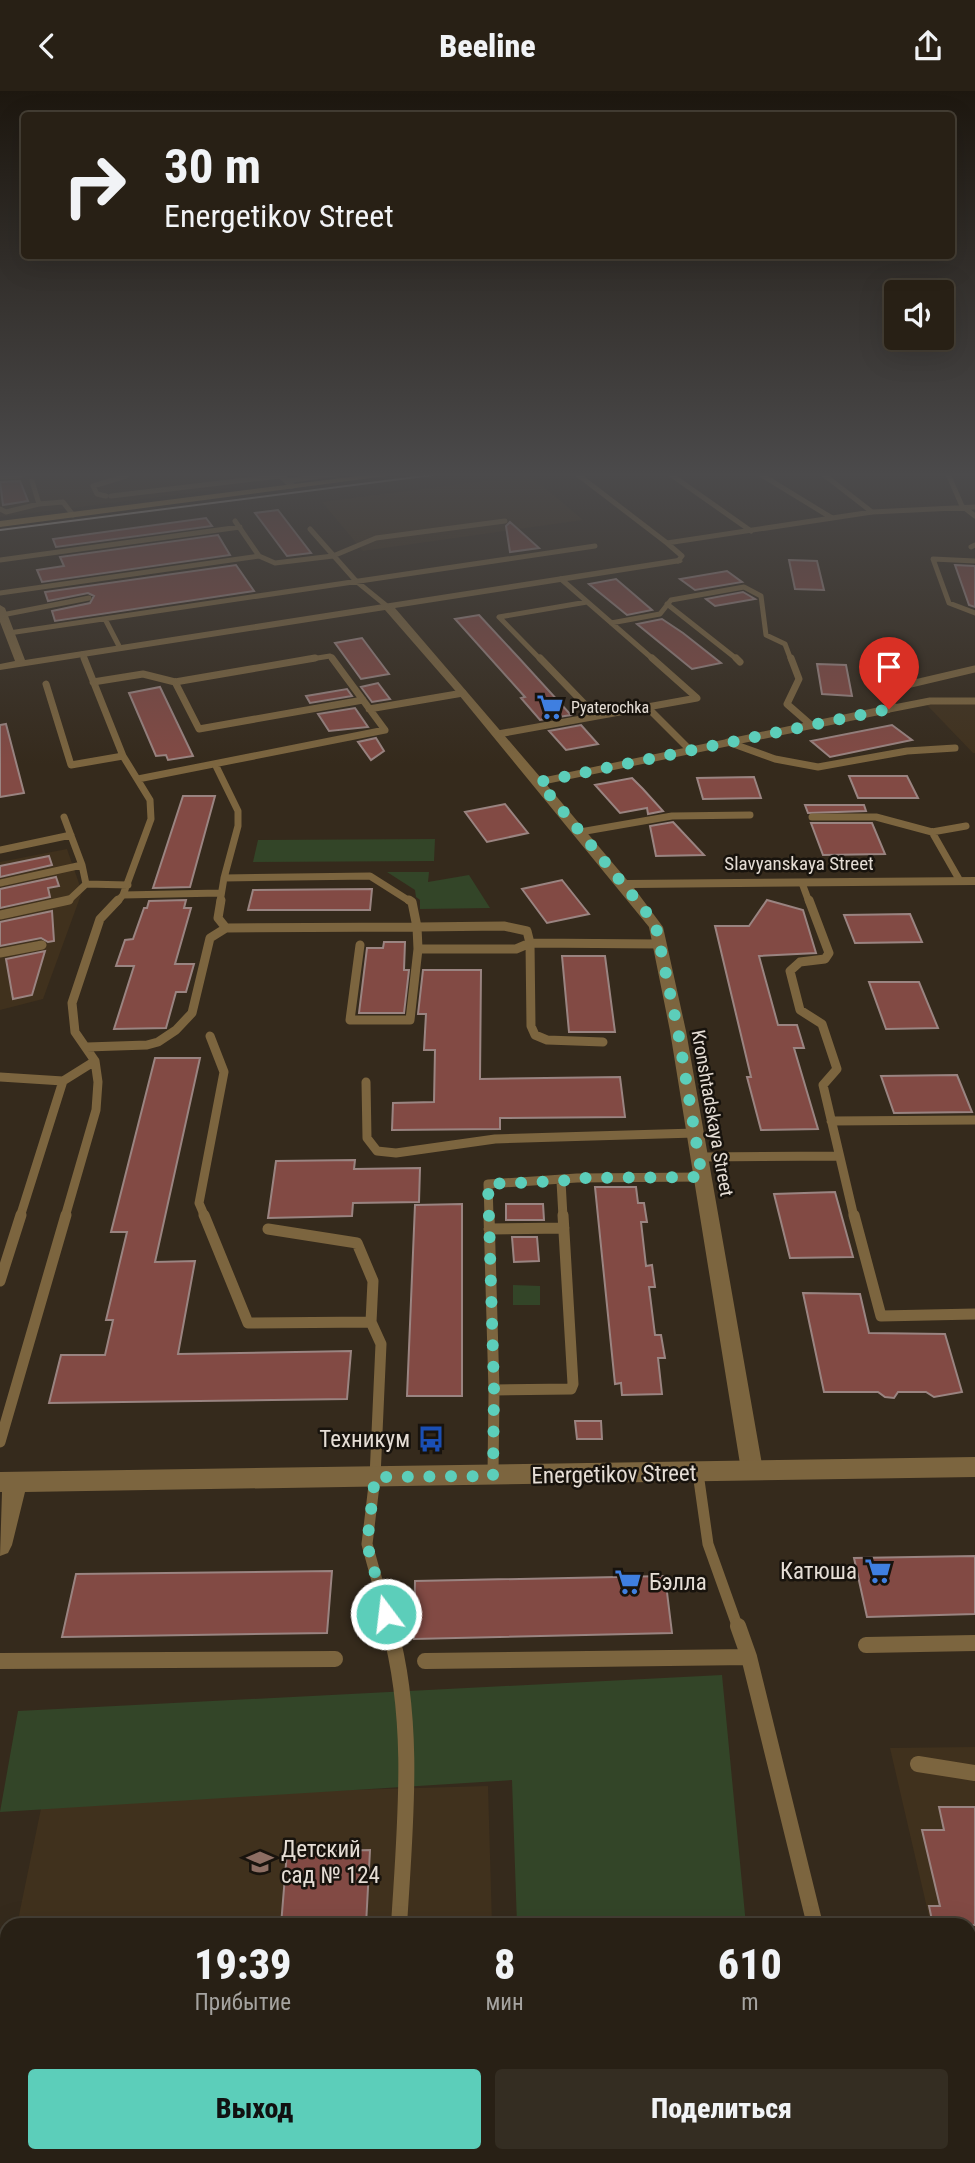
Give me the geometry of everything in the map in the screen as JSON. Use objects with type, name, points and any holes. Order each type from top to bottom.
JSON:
[{"type":"street","points":[[0,667],[615,571]]},
{"type":"street","name":"Kronshtadskaya Street","points":[[388,607],[539,782],[651,918],[660,944],[695,1133],[752,1470]]},
{"type":"street","points":[[1,612],[21,663]]},
{"type":"street","points":[[539,782],[889,709]]},
{"type":"street","name":"Slavyanskaya Street","points":[[623,884],[968,881]]},
{"type":"street","name":"Energetikov Street","points":[[8,1482],[975,1467]]},
{"type":"street","points":[[0,1545],[8,1482]]},
{"type":"lane","points":[[0,593],[156,571]]},
{"type":"lane","points":[[347,571],[388,607]]},
{"type":"lane","points":[[9,633],[426,571]]},
{"type":"lane","points":[[937,571],[949,603],[975,613]]},
{"type":"lane","points":[[498,734],[697,698],[561,579]]},
{"type":"lane","points":[[611,623],[660,614],[671,600],[744,587],[761,596],[766,635],[785,644],[799,679],[787,704],[811,725]]},
{"type":"lane","points":[[1,612],[89,598]]},
{"type":"lane","points":[[587,602],[499,617],[596,716]]},
{"type":"lane","points":[[667,604],[740,661]]},
{"type":"lane","points":[[105,619],[120,648]]},
{"type":"lane","points":[[0,1442],[96,1110],[98,1082],[95,1061],[75,1033],[72,1003],[100,919],[128,885],[151,819],[150,800],[123,756],[82,654]]},
{"type":"lane","points":[[93,682],[143,674],[175,682],[330,656],[386,730],[216,766],[138,779]]},
{"type":"lane","points":[[889,709],[894,701],[893,691],[898,687],[975,669]]},
{"type":"lane","points":[[175,682],[199,729],[363,700]]},
{"type":"lane","points":[[46,684],[71,765],[123,756]]},
{"type":"lane","points":[[369,709],[463,693]]},
{"type":"lane","points":[[889,709],[930,701],[975,701]]},
{"type":"lane","points":[[647,708],[690,750]]},
{"type":"lane","points":[[729,742],[775,759],[818,767],[907,751],[955,748]]},
{"type":"lane","points":[[216,766],[238,811],[238,826],[220,894],[219,918],[226,928]]},
{"type":"lane","points":[[580,832],[672,816],[750,815]]},
{"type":"lane","points":[[64,817],[82,865],[86,884]]},
{"type":"lane","points":[[812,817],[876,817],[932,832],[965,826]]},
{"type":"lane","points":[[932,832],[968,881]]},
{"type":"lane","points":[[0,850],[71,835]]},
{"type":"lane","points":[[0,883],[82,865]]},
{"type":"lane","points":[[224,878],[370,876],[412,902],[418,949],[410,1020],[350,1020],[360,945]]},
{"type":"lane","points":[[802,883],[828,953],[825,959],[800,962],[790,971],[800,1010],[822,1024],[837,1069],[823,1085],[838,1156],[881,1316],[975,1314]]},
{"type":"lane","points":[[0,915],[69,900],[86,884],[128,885]]},
{"type":"lane","points":[[123,894],[220,894]]},
{"type":"lane","points":[[87,1047],[147,1045],[158,1042],[176,1030],[192,1013],[210,938],[226,928],[243,930],[504,926],[527,930],[530,943],[531,1026],[536,1035],[547,1040],[603,1042]]},
{"type":"lane","points":[[418,949],[516,949],[530,943],[660,944]]},
{"type":"lane","points":[[0,953],[42,945]]},
{"type":"lane","points":[[210,1036],[224,1072],[199,1203],[248,1323],[371,1322]]},
{"type":"lane","points":[[0,1077],[63,1081],[95,1061]]},
{"type":"lane","points":[[0,1282],[63,1081]]},
{"type":"lane","points":[[366,1082],[367,1138],[377,1150],[396,1153],[495,1139],[695,1133]]},
{"type":"lane","points":[[831,1121],[975,1120]]},
{"type":"lane","points":[[699,1157],[838,1156]]},
{"type":"lane","points":[[493,1476],[494,1389],[488,1184],[577,1178],[702,1177]]},
{"type":"lane","points":[[494,1389],[570,1389],[573,1384],[561,1181]]},
{"type":"lane","points":[[268,1229],[357,1243],[373,1281],[371,1322],[381,1344],[375,1477],[367,1544],[399,1661],[407,1788],[399,1918]]},
{"type":"lane","points":[[489,1229],[564,1229]]},
{"type":"lane","points":[[698,1473],[708,1544],[750,1657],[813,1918]]},
{"type":"lane","points":[[866,1645],[975,1643]]},
{"type":"lane","points":[[425,1661],[750,1657]]},
{"type":"lane","points":[[0,1661],[335,1660]]},
{"type":"lane","points":[[918,1765],[975,1773]]},
{"type":"shaded area","points":[[975,700],[975,753],[973,753],[923,701]]},
{"type":"shaded area","points":[[67,849],[82,892],[43,999],[0,1010],[0,862]]},
{"type":"shaded area","points":[[975,1747],[975,1918],[929,1918],[890,1748]]},
{"type":"shaded area","name":"Детский сад № 124","points":[[488,1786],[492,1918],[18,1918],[43,1799]]},
{"type":"green space","points":[[435,839],[434,861],[253,862],[258,840]]},
{"type":"green space","points":[[387,872],[429,872],[428,882],[469,875],[490,908],[420,909],[420,900],[416,897],[415,890]]},
{"type":"green space","points":[[513,1285],[540,1286],[540,1305],[513,1305]]},
{"type":"green space","points":[[722,1675],[745,1918],[517,1918],[512,1780],[0,1812],[18,1711]]},
{"type":"building","points":[[37,571],[121,571],[42,582]]},
{"type":"building","points":[[196,571],[240,571],[254,591],[55,621],[52,611],[90,603],[94,596],[88,593],[48,601],[45,592]]},
{"type":"building","points":[[727,571],[742,582],[695,590],[680,579]]},
{"type":"building","points":[[791,571],[819,571],[824,590],[795,589]]},
{"type":"building","points":[[957,571],[975,571],[975,607],[969,605]]},
{"type":"building","points":[[616,579],[652,610],[627,615],[589,584]]},
{"type":"building","points":[[743,592],[755,599],[715,606],[706,599]]},
{"type":"building","points":[[479,615],[571,715],[540,720],[521,698],[525,697],[455,619]]},
{"type":"building","points":[[662,619],[721,663],[692,669],[637,624]]},
{"type":"building","points":[[362,638],[389,674],[361,679],[335,643]]},
{"type":"building","points":[[817,664],[846,665],[852,696],[822,694]]},
{"type":"building","points":[[378,683],[390,699],[372,702],[361,687]]},
{"type":"building","points":[[160,687],[193,756],[168,760],[166,755],[156,756],[129,693]]},
{"type":"building","points":[[347,689],[352,696],[310,703],[306,696]]},
{"type":"building","points":[[355,708],[368,727],[329,731],[318,714]]},
{"type":"building","points":[[6,724],[24,793],[0,797],[0,725]]},
{"type":"building","points":[[581,725],[598,744],[566,750],[549,731]]},
{"type":"building","points":[[892,725],[912,740],[830,757],[811,741]]},
{"type":"building","points":[[376,738],[384,751],[371,760],[358,742]]},
{"type":"building","points":[[849,776],[907,776],[918,798],[858,798]]},
{"type":"building","points":[[754,777],[761,798],[703,799],[697,778]]},
{"type":"building","points":[[632,778],[663,811],[648,814],[647,808],[620,813],[595,785]]},
{"type":"building","points":[[183,796],[215,796],[190,887],[153,888]]},
{"type":"building","points":[[505,804],[528,833],[487,842],[465,812]]},
{"type":"building","points":[[805,805],[864,805],[866,811],[808,813]]},
{"type":"building","points":[[673,822],[704,855],[656,856],[650,826]]},
{"type":"building","points":[[811,823],[872,823],[885,854],[823,855]]},
{"type":"building","points":[[49,856],[52,865],[0,877],[0,866]]},
{"type":"building","points":[[56,877],[59,886],[48,888],[50,897],[0,908],[0,889]]},
{"type":"building","points":[[562,880],[589,914],[547,923],[522,889]]},
{"type":"building","points":[[372,889],[370,910],[248,910],[253,890]]},
{"type":"building","points":[[186,900],[184,908],[191,908],[175,964],[194,964],[186,992],[176,992],[166,1028],[114,1029],[134,966],[116,966],[125,940],[133,939],[149,901]]},
{"type":"building","points":[[767,900],[803,910],[816,953],[759,956],[778,1025],[797,1025],[804,1048],[794,1048],[818,1129],[761,1130],[747,1077],[751,1077],[715,926],[749,926]]},
{"type":"building","points":[[52,911],[54,941],[48,942],[41,938],[0,946],[0,922]]},
{"type":"building","points":[[910,914],[922,942],[855,943],[844,915]]},
{"type":"building","points":[[384,942],[405,942],[404,970],[409,970],[404,1013],[359,1013],[367,948],[383,948]]},
{"type":"building","points":[[45,951],[32,995],[13,999],[6,959]]},
{"type":"building","points":[[562,956],[605,956],[615,1032],[569,1032]]},
{"type":"building","points":[[423,970],[481,970],[480,1079],[620,1077],[625,1117],[500,1118],[500,1129],[392,1130],[393,1103],[434,1102],[435,1050],[424,1050],[426,1014],[418,1014]]},
{"type":"building","points":[[869,982],[919,982],[938,1028],[886,1029]]},
{"type":"building","points":[[155,1058],[200,1058],[155,1262],[195,1261],[178,1354],[351,1351],[347,1399],[49,1403],[61,1355],[105,1355],[113,1320],[106,1320],[127,1232],[111,1232]]},
{"type":"building","points":[[957,1075],[972,1112],[894,1113],[881,1076]]},
{"type":"building","points":[[355,1160],[354,1169],[420,1168],[419,1202],[353,1203],[352,1216],[268,1218],[276,1161]]},
{"type":"building","points":[[595,1187],[636,1187],[638,1203],[644,1203],[647,1222],[641,1222],[646,1266],[652,1265],[655,1287],[649,1287],[655,1335],[661,1335],[665,1358],[658,1358],[662,1394],[622,1395],[621,1383],[615,1384]]},
{"type":"building","points":[[835,1192],[853,1257],[790,1258],[774,1194]]},
{"type":"building","points":[[462,1204],[462,1396],[407,1396],[415,1205]]},
{"type":"building","points":[[506,1204],[543,1204],[544,1220],[506,1220]]},
{"type":"building","points":[[512,1237],[537,1237],[539,1261],[514,1262]]},
{"type":"building","points":[[803,1293],[860,1294],[869,1333],[945,1334],[962,1392],[934,1397],[926,1392],[898,1392],[894,1398],[885,1397],[878,1392],[824,1392]]},
{"type":"building","points":[[575,1421],[601,1421],[602,1439],[577,1439]]},
{"type":"building","points":[[975,1556],[975,1614],[867,1617],[854,1558]]},
{"type":"building","points":[[332,1571],[327,1633],[62,1637],[76,1574]]},
{"type":"building","points":[[665,1576],[672,1633],[414,1639],[415,1581]]},
{"type":"building","points":[[939,1807],[975,1807],[975,1918],[932,1918],[929,1906],[940,1906],[922,1830],[944,1830]]},
{"type":"building","points":[[370,1850],[366,1918],[282,1918],[287,1852]]},
{"type":"place","name":"Pyaterochka","points":[[550,707]]},
{"type":"place","name":"Техникум","points":[[431,1439]]},
{"type":"place","name":"Катюша","points":[[878,1571]]},
{"type":"place","name":"Бэлла","points":[[628,1582]]},
{"type":"place","name":"Детский сад № 124","points":[[260,1862]]},
{"type":"route","points":[[386,1614],[367,1544],[375,1477],[493,1476],[494,1389],[488,1184],[577,1178],[702,1177],[678,1031],[656,927],[539,782],[889,709]]}]
